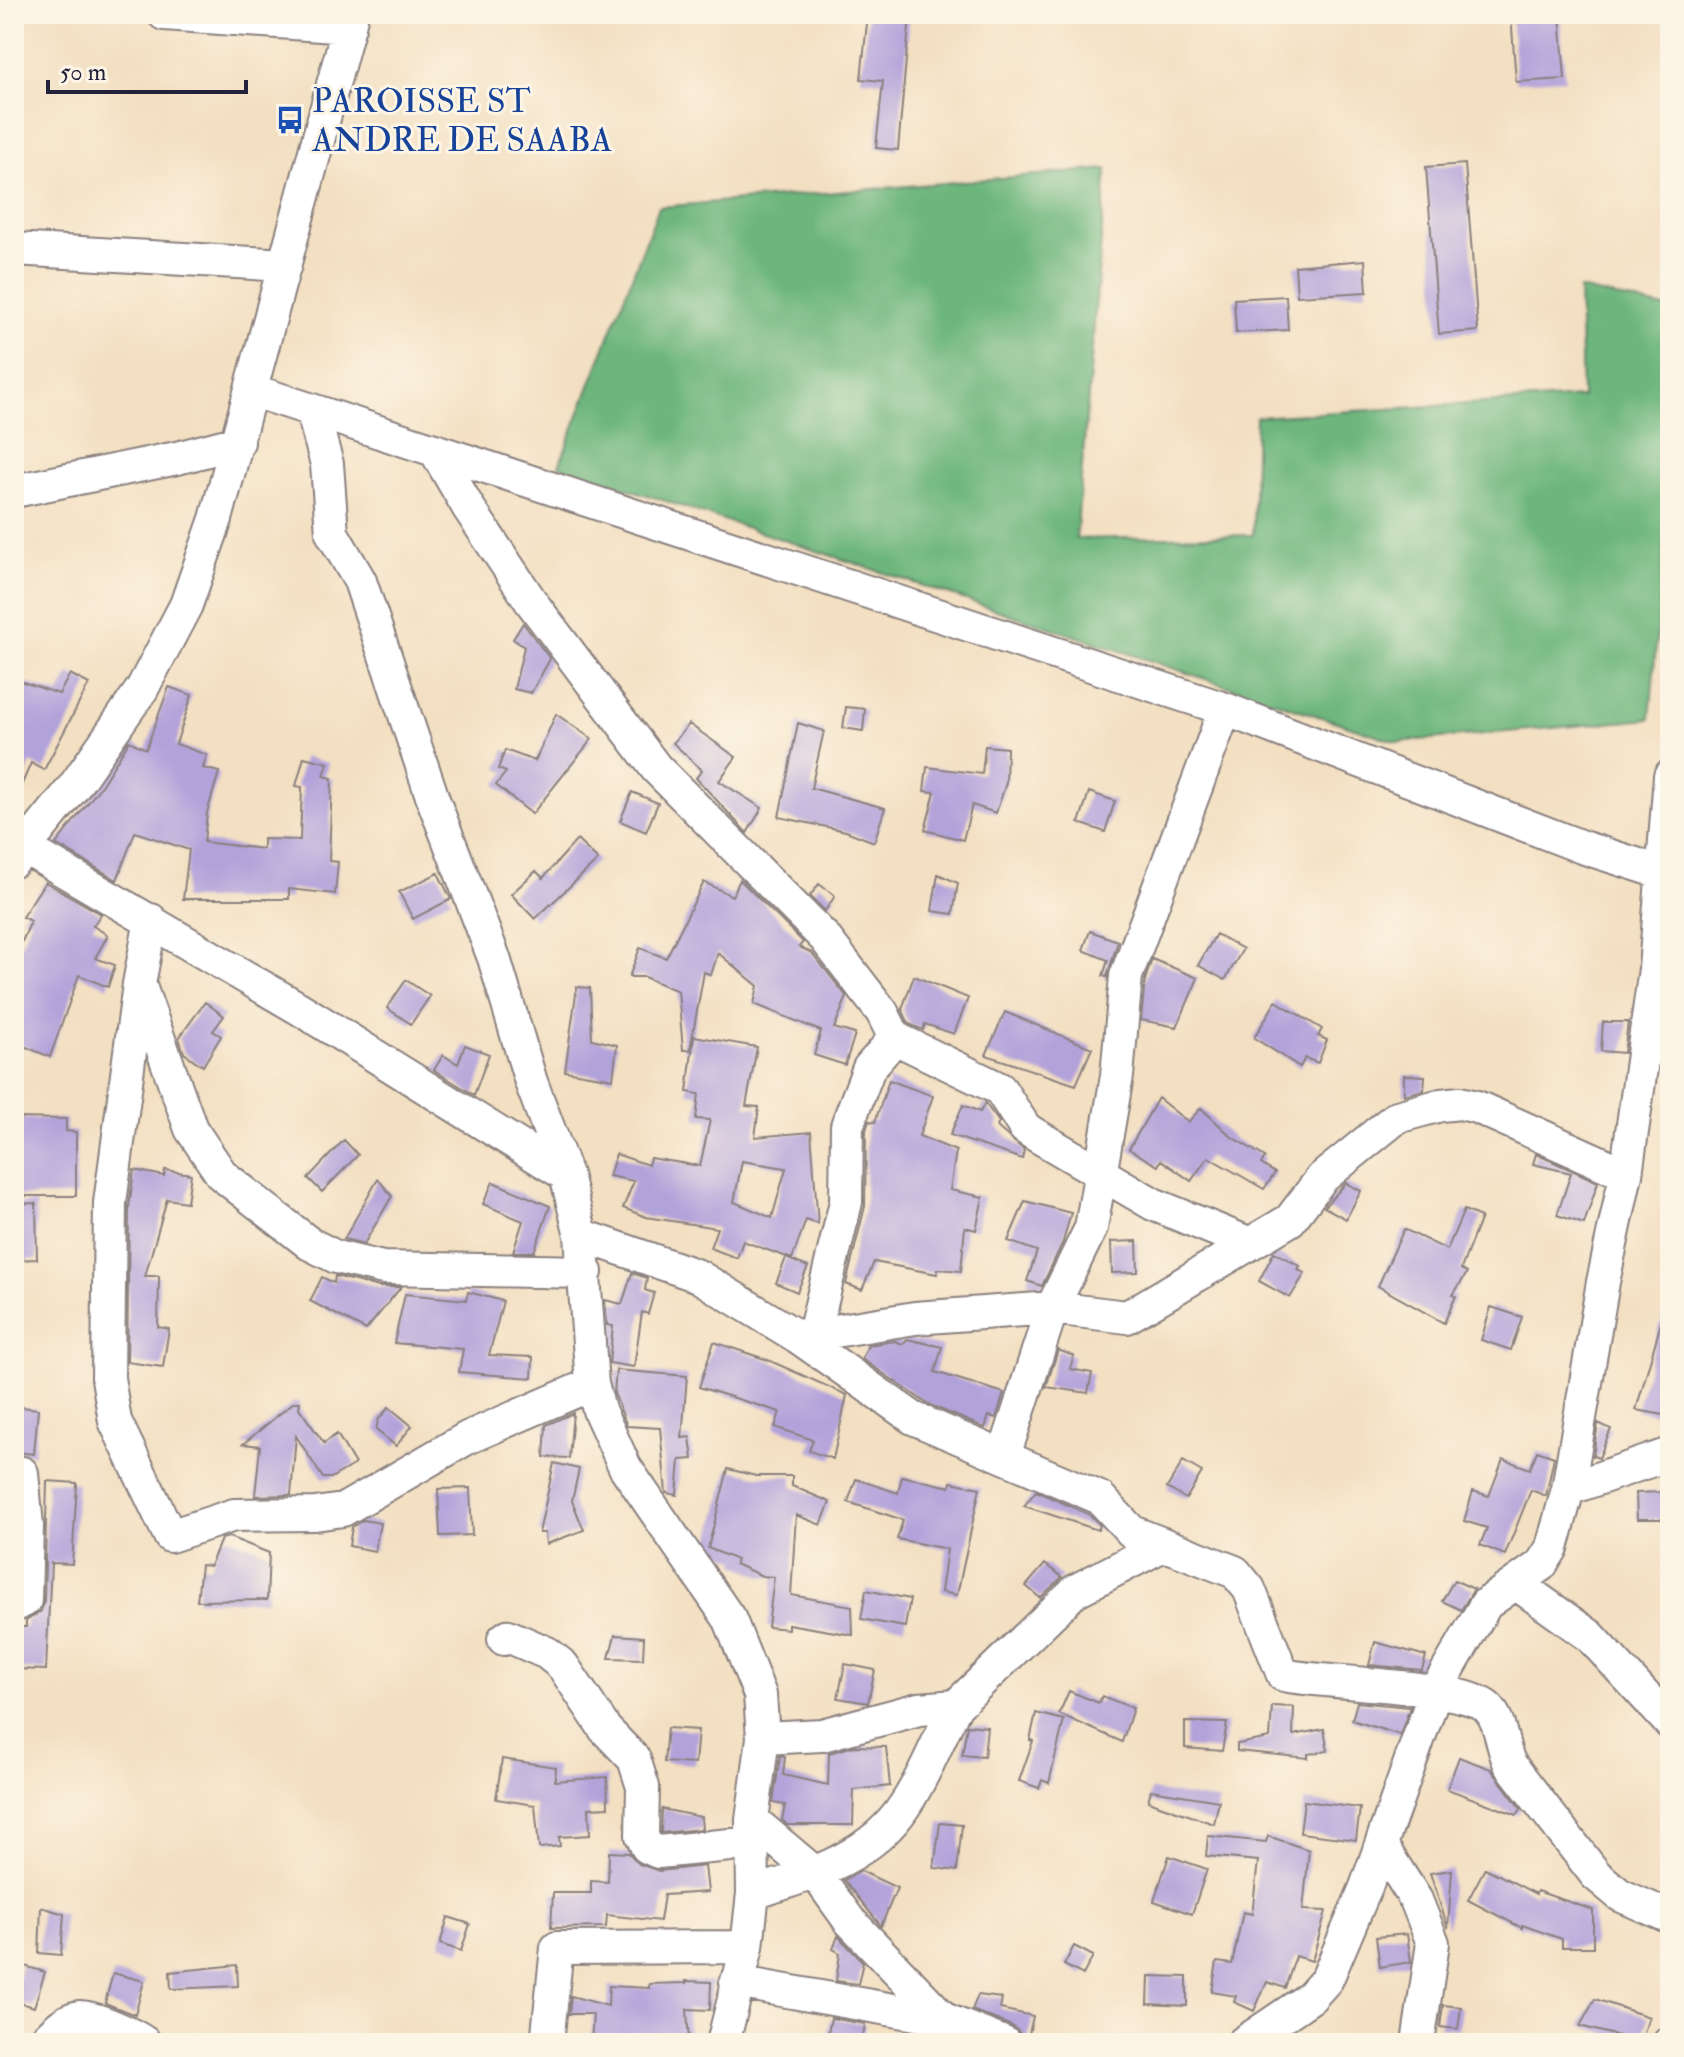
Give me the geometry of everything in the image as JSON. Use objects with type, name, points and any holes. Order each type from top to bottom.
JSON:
[{"type":"street","points":[[164,14],[351,20],[238,442],[186,605],[142,689],[73,788],[20,854],[151,920],[566,1175]]},
{"type":"street","points":[[14,249],[285,265]]},
{"type":"street","points":[[251,390],[1225,709],[1567,841],[1665,874]]},
{"type":"street","points":[[312,410],[327,464],[332,533],[360,581],[434,802],[494,958],[531,1082],[566,1175],[581,1235],[586,1272],[592,1384],[609,1439],[730,1620],[760,1695],[763,1738],[752,1831],[753,1893],[747,1947],[723,2043]]},
{"type":"street","points":[[14,491],[150,465],[238,442]]},
{"type":"street","points":[[435,450],[468,507],[532,603],[639,747],[708,823],[825,938],[882,1012],[895,1038],[1000,1089],[1025,1128],[1170,1212],[1248,1243]]},
{"type":"street","points":[[1004,1456],[1052,1308],[1091,1228],[1117,1076],[1126,976],[1225,709]]},
{"type":"street","points":[[1245,2042],[1311,1997],[1327,1979],[1381,1845],[1435,1692],[1486,1604],[1494,1595],[1517,1584],[1541,1565],[1552,1548],[1568,1489],[1603,1282],[1662,981],[1670,776]]},
{"type":"street","points":[[151,920],[139,984],[110,1203],[108,1378],[115,1421],[170,1536],[234,1515],[315,1514],[343,1510],[467,1438],[592,1384]]},
{"type":"street","points":[[139,984],[191,1129],[222,1175],[310,1244],[336,1257],[383,1268],[586,1272]]},
{"type":"street","points":[[806,1336],[846,1202],[847,1126],[869,1068],[895,1038]]},
{"type":"street","points":[[806,1336],[915,1318],[1052,1308],[1127,1317],[1290,1220],[1322,1178],[1397,1117],[1441,1105],[1460,1103],[1477,1107],[1626,1174]]},
{"type":"street","points":[[581,1235],[698,1276],[806,1336],[913,1418],[1100,1498],[1132,1532],[1161,1546],[1223,1567],[1243,1579],[1283,1675],[1435,1692],[1481,1703],[1489,1708],[1495,1717],[1503,1752],[1510,1764],[1586,1864],[1620,1895],[1670,1917]]},
{"type":"street","points":[[1568,1489],[1670,1454]]},
{"type":"street","points":[[14,1606],[25,1600],[28,1557],[22,1473]]},
{"type":"street","points":[[753,1893],[816,1874],[865,1847],[904,1807],[956,1706],[1075,1591],[1161,1546]]},
{"type":"street","points":[[1517,1584],[1590,1636],[1670,1723]]},
{"type":"street","points":[[504,1639],[508,1636],[547,1653],[563,1666],[605,1729],[634,1759],[643,1787],[642,1836],[647,1847],[658,1852],[752,1831],[816,1874],[849,1920],[944,2019]]},
{"type":"street","points":[[763,1738],[822,1735],[919,1709],[956,1706]]},
{"type":"street","points":[[1381,1845],[1416,1900],[1433,1943],[1418,2043]]},
{"type":"street","points":[[547,2043],[557,1948],[747,1947]]},
{"type":"street","points":[[736,1982],[944,2019],[1004,2043]]},
{"type":"street","points":[[42,2043],[66,2022],[80,2017],[134,2035],[145,2043]]},
{"type":"green space","points":[[1107,169],[1076,539],[1253,535],[1256,417],[1582,397],[1579,289],[1670,309],[1670,476],[1650,719],[1397,742],[559,466],[659,207]]},
{"type":"building","points":[[868,14],[910,14],[898,150],[876,148],[883,81],[861,79]]},
{"type":"building","points":[[1511,14],[1560,14],[1565,79],[1516,82]]},
{"type":"building","points":[[1465,164],[1478,331],[1439,334],[1426,167]]},
{"type":"building","points":[[1365,260],[1367,292],[1297,296],[1295,266]]},
{"type":"building","points":[[1286,296],[1288,330],[1236,333],[1234,299]]},
{"type":"building","points":[[523,623],[550,659],[531,693],[514,689],[524,647],[513,639]]},
{"type":"building","points":[[70,674],[89,684],[44,770],[31,763],[14,802],[14,679],[59,694]]},
{"type":"building","points":[[169,687],[192,695],[176,744],[207,755],[203,768],[219,772],[207,813],[204,842],[263,849],[263,839],[300,840],[302,787],[296,786],[304,757],[328,763],[324,776],[332,778],[329,861],[338,862],[335,894],[289,889],[289,899],[183,899],[189,850],[135,832],[117,880],[56,844],[101,786],[129,741],[146,749]]},
{"type":"building","points":[[846,707],[865,709],[863,731],[843,728]]},
{"type":"building","points":[[556,714],[592,739],[532,814],[496,785],[506,772],[498,769],[505,750],[535,761]]},
{"type":"building","points":[[798,723],[824,731],[811,788],[885,808],[874,842],[846,831],[779,817]]},
{"type":"building","points":[[689,724],[736,757],[719,781],[762,808],[747,833],[696,778],[702,770],[673,743]]},
{"type":"building","points":[[985,746],[1007,748],[1006,783],[996,813],[972,805],[963,840],[925,830],[935,792],[924,791],[927,767],[982,774]]},
{"type":"building","points":[[632,792],[658,803],[646,832],[620,821]]},
{"type":"building","points":[[1089,792],[1115,801],[1105,832],[1079,823]]},
{"type":"building","points":[[577,840],[598,860],[535,919],[511,894],[536,871],[543,878]]},
{"type":"building","points":[[438,873],[451,899],[413,919],[399,892]]},
{"type":"building","points":[[938,874],[958,883],[953,914],[932,911]]},
{"type":"building","points":[[740,880],[803,942],[799,947],[812,953],[847,997],[834,1028],[855,1034],[845,1065],[814,1055],[821,1031],[754,1004],[758,986],[718,953],[711,975],[704,972],[690,1050],[683,1050],[678,991],[644,977],[629,977],[640,948],[666,958],[704,882],[732,896]]},
{"type":"building","points":[[45,882],[101,914],[93,926],[108,935],[95,958],[115,965],[108,987],[79,975],[50,1057],[14,1042],[14,1002],[20,984],[14,981],[14,960],[31,921],[22,917]]},
{"type":"building","points":[[819,884],[835,896],[825,911],[810,896]]},
{"type":"building","points":[[1090,931],[1118,941],[1107,977],[1103,976],[1108,960],[1083,950]]},
{"type":"building","points":[[1216,934],[1243,949],[1225,980],[1198,965]]},
{"type":"building","points":[[1152,959],[1198,978],[1177,1027],[1141,1020],[1145,980]]},
{"type":"building","points":[[914,976],[968,998],[954,1034],[925,1024],[923,1030],[909,1024],[902,1009]]},
{"type":"building","points":[[406,980],[430,996],[411,1024],[387,1008]]},
{"type":"building","points":[[577,987],[590,988],[592,1039],[617,1045],[613,1079],[565,1071]]},
{"type":"building","points":[[1276,1001],[1322,1029],[1318,1036],[1327,1040],[1318,1063],[1305,1058],[1300,1067],[1254,1038]]},
{"type":"building","points":[[205,1002],[224,1016],[213,1031],[221,1036],[203,1066],[184,1053],[179,1038]]},
{"type":"building","points":[[1005,1012],[1092,1048],[1076,1085],[986,1055]]},
{"type":"building","points":[[1603,1022],[1628,1022],[1624,1053],[1601,1051]]},
{"type":"building","points":[[694,1036],[757,1047],[746,1106],[759,1107],[755,1137],[811,1132],[818,1224],[806,1220],[792,1259],[743,1241],[737,1258],[710,1248],[717,1228],[646,1217],[623,1208],[634,1181],[609,1176],[616,1154],[648,1165],[650,1158],[700,1166],[710,1120],[696,1119],[699,1094],[687,1092]],"holes":[[[742,1161],[786,1168],[772,1218],[734,1202]]]},
{"type":"building","points":[[465,1045],[489,1054],[474,1095],[434,1070],[443,1055],[458,1064]]},
{"type":"building","points":[[1404,1075],[1425,1076],[1424,1090],[1404,1095]]},
{"type":"building","points":[[889,1080],[933,1096],[919,1136],[956,1151],[950,1190],[983,1197],[976,1230],[965,1227],[961,1271],[938,1269],[937,1274],[874,1262],[862,1290],[846,1284],[865,1206],[866,1130],[869,1121],[875,1122]]},
{"type":"building","points":[[1158,1098],[1188,1122],[1201,1108],[1232,1137],[1265,1157],[1261,1164],[1275,1173],[1264,1189],[1208,1157],[1191,1181],[1161,1160],[1158,1166],[1129,1149]]},
{"type":"building","points":[[985,1103],[999,1122],[997,1127],[1024,1150],[1022,1159],[950,1135],[963,1105],[980,1112]]},
{"type":"building","points":[[14,1118],[66,1119],[66,1131],[76,1132],[76,1196],[17,1196]]},
{"type":"building","points":[[344,1140],[358,1155],[322,1192],[308,1178]]},
{"type":"building","points":[[1536,1154],[1598,1182],[1584,1224],[1557,1215],[1571,1173],[1533,1164]]},
{"type":"building","points":[[134,1170],[164,1176],[165,1170],[191,1174],[187,1202],[167,1199],[145,1276],[159,1276],[158,1327],[169,1329],[163,1367],[127,1362],[129,1207]]},
{"type":"building","points":[[378,1179],[392,1196],[364,1244],[344,1239]]},
{"type":"building","points":[[493,1182],[550,1206],[534,1252],[513,1252],[523,1221],[483,1204]]},
{"type":"building","points":[[1346,1183],[1361,1191],[1346,1219],[1324,1207]]},
{"type":"building","points":[[1025,1201],[1071,1213],[1063,1242],[1042,1286],[1027,1281],[1037,1251],[1008,1241]]},
{"type":"building","points":[[36,1203],[37,1259],[14,1260],[14,1204]]},
{"type":"building","points":[[1464,1210],[1481,1217],[1461,1269],[1467,1273],[1453,1295],[1456,1296],[1444,1323],[1378,1286],[1404,1229],[1447,1250]]},
{"type":"building","points":[[1137,1241],[1138,1272],[1112,1273],[1111,1242]]},
{"type":"building","points":[[1274,1252],[1300,1266],[1298,1270],[1305,1273],[1290,1298],[1259,1281]]},
{"type":"building","points":[[786,1258],[808,1267],[797,1292],[776,1283]]},
{"type":"building","points":[[632,1273],[647,1278],[645,1290],[654,1293],[648,1314],[642,1312],[634,1367],[609,1363],[613,1326],[607,1325],[605,1300],[622,1304]]},
{"type":"building","points":[[335,1276],[379,1287],[401,1287],[366,1330],[310,1301],[322,1277],[334,1283]]},
{"type":"building","points":[[468,1292],[503,1301],[489,1355],[533,1357],[532,1378],[459,1372],[463,1349],[394,1343],[405,1294],[466,1300]]},
{"type":"building","points":[[1491,1307],[1522,1317],[1511,1350],[1481,1340]]},
{"type":"building","points":[[1664,1312],[1670,1313],[1670,1380],[1664,1415],[1636,1410]]},
{"type":"building","points":[[907,1339],[942,1347],[935,1372],[1004,1393],[996,1418],[989,1416],[985,1428],[928,1404],[862,1359],[868,1345],[895,1341],[903,1344]]},
{"type":"building","points":[[714,1342],[768,1360],[847,1395],[833,1459],[809,1451],[813,1440],[775,1427],[780,1412],[699,1387]]},
{"type":"building","points":[[1058,1350],[1074,1356],[1070,1369],[1092,1373],[1088,1393],[1046,1387]]},
{"type":"building","points":[[616,1370],[687,1376],[682,1438],[690,1437],[693,1459],[680,1460],[677,1495],[666,1493],[660,1428],[627,1426],[614,1393]]},
{"type":"building","points":[[294,1402],[300,1402],[299,1408],[324,1443],[337,1434],[355,1464],[331,1478],[323,1478],[296,1436],[291,1495],[255,1496],[260,1446],[243,1444]]},
{"type":"building","points":[[14,1406],[38,1409],[34,1454],[14,1452]]},
{"type":"building","points":[[389,1407],[412,1426],[396,1446],[376,1430],[378,1420]]},
{"type":"building","points":[[573,1413],[569,1458],[544,1457],[546,1425]]},
{"type":"building","points":[[1598,1423],[1611,1429],[1599,1458],[1593,1456]]},
{"type":"building","points":[[1537,1451],[1554,1457],[1546,1496],[1531,1490],[1505,1555],[1480,1545],[1487,1528],[1464,1521],[1473,1491],[1489,1496],[1503,1459],[1530,1469]]},
{"type":"building","points":[[1183,1461],[1202,1472],[1186,1499],[1167,1488]]},
{"type":"building","points":[[554,1463],[579,1469],[572,1501],[584,1530],[546,1544],[545,1533],[539,1533]]},
{"type":"building","points":[[728,1469],[756,1476],[792,1476],[792,1486],[830,1502],[821,1525],[796,1515],[791,1595],[852,1606],[853,1635],[788,1624],[788,1629],[768,1627],[774,1577],[762,1576],[735,1564],[737,1560],[708,1548]]},
{"type":"building","points":[[902,1476],[950,1487],[951,1482],[980,1488],[957,1595],[941,1592],[947,1549],[897,1539],[903,1520],[848,1502],[856,1479],[898,1493]]},
{"type":"building","points":[[47,1481],[77,1483],[72,1564],[51,1563],[46,1670],[14,1669],[14,1627],[26,1627],[26,1621],[41,1611],[44,1601]]},
{"type":"building","points":[[470,1488],[472,1535],[440,1536],[438,1489]]},
{"type":"building","points":[[1036,1491],[1090,1515],[1100,1525],[1098,1530],[1024,1506]]},
{"type":"building","points":[[1664,1492],[1664,1519],[1637,1519],[1636,1493]]},
{"type":"building","points":[[363,1520],[380,1523],[375,1551],[349,1546],[352,1527]]},
{"type":"building","points":[[229,1537],[269,1553],[267,1600],[197,1601],[201,1565],[210,1566],[221,1539]]},
{"type":"building","points":[[1045,1564],[1062,1577],[1040,1598],[1026,1586]]},
{"type":"building","points":[[1454,1580],[1474,1589],[1461,1610],[1442,1601]]},
{"type":"building","points":[[866,1590],[910,1599],[905,1627],[861,1619]]},
{"type":"building","points":[[615,1635],[644,1637],[643,1659],[609,1658]]},
{"type":"building","points":[[1375,1642],[1426,1656],[1422,1670],[1369,1665]]},
{"type":"building","points":[[845,1664],[875,1670],[868,1703],[838,1698]]},
{"type":"building","points":[[1069,1691],[1099,1703],[1102,1696],[1133,1708],[1122,1742],[1059,1714]]},
{"type":"building","points":[[1357,1702],[1410,1707],[1400,1735],[1352,1720]]},
{"type":"building","points":[[1272,1706],[1294,1707],[1293,1735],[1324,1729],[1328,1751],[1308,1754],[1308,1758],[1237,1751],[1237,1744],[1270,1738]]},
{"type":"building","points":[[1036,1713],[1064,1720],[1049,1783],[1042,1780],[1039,1788],[1019,1781],[1033,1741],[1030,1740]]},
{"type":"building","points":[[1185,1722],[1227,1723],[1222,1751],[1185,1748]]},
{"type":"building","points":[[967,1725],[987,1727],[984,1757],[962,1755]]},
{"type":"building","points":[[667,1728],[698,1730],[695,1764],[664,1762]]},
{"type":"building","points":[[854,1746],[886,1747],[890,1786],[854,1790],[853,1825],[787,1825],[782,1820],[785,1805],[773,1803],[780,1756],[785,1757],[783,1775],[828,1785],[829,1753]]},
{"type":"building","points":[[1459,1757],[1491,1769],[1521,1809],[1517,1815],[1447,1789]]},
{"type":"building","points":[[502,1759],[556,1767],[555,1781],[607,1777],[608,1807],[589,1808],[590,1835],[559,1837],[560,1846],[539,1848],[535,1805],[496,1799]]},
{"type":"building","points":[[1151,1790],[1219,1801],[1214,1824],[1148,1801]]},
{"type":"building","points":[[1304,1801],[1360,1808],[1356,1840],[1300,1833]]},
{"type":"building","points":[[662,1809],[701,1817],[702,1829],[661,1833]]},
{"type":"building","points":[[940,1823],[962,1825],[957,1871],[934,1868]]},
{"type":"building","points":[[1208,1836],[1266,1842],[1268,1836],[1309,1850],[1303,1910],[1326,1911],[1312,1961],[1296,1956],[1285,1988],[1267,1982],[1254,2011],[1234,2002],[1236,1996],[1212,1992],[1217,1962],[1232,1964],[1243,1912],[1252,1914],[1258,1861],[1206,1856]]},
{"type":"building","points":[[609,1852],[629,1853],[639,1864],[659,1871],[705,1866],[708,1892],[664,1895],[660,1921],[607,1915],[606,1927],[551,1928],[553,1893],[591,1893],[591,1881],[608,1882]]},
{"type":"building","points":[[1169,1856],[1207,1869],[1192,1914],[1154,1901]]},
{"type":"building","points":[[1485,1868],[1536,1894],[1537,1891],[1593,1910],[1593,1947],[1562,1947],[1562,1939],[1522,1925],[1522,1928],[1468,1900]]},
{"type":"building","points":[[1452,1870],[1448,1928],[1430,1873]]},
{"type":"building","points":[[861,1871],[897,1888],[881,1926],[844,1880]]},
{"type":"building","points":[[41,1907],[64,1914],[61,1955],[39,1953]]},
{"type":"building","points":[[448,1917],[470,1924],[461,1951],[440,1944]]},
{"type":"building","points":[[1407,1934],[1411,1962],[1380,1967],[1376,1937]]},
{"type":"building","points":[[838,1936],[863,1962],[858,1984],[836,1981],[840,1953],[833,1949]]},
{"type":"building","points":[[1074,1946],[1093,1956],[1083,1975],[1064,1965]]},
{"type":"building","points":[[21,1965],[45,1972],[34,2007],[14,2001]]},
{"type":"building","points":[[237,1965],[238,1986],[171,1989],[170,1972]]},
{"type":"building","points":[[113,1973],[144,1981],[135,2015],[105,2003]]},
{"type":"building","points":[[1149,1976],[1187,1977],[1187,2006],[1148,2004]]},
{"type":"building","points":[[711,1982],[710,2010],[687,2009],[689,2043],[591,2043],[593,2014],[569,2014],[571,1996],[608,2006],[609,1986],[649,1988],[649,1984]]},
{"type":"building","points":[[978,1995],[1002,1998],[1000,2009],[1033,2016],[1027,2043],[1023,2043],[1019,2032],[1012,2026],[972,2010]]},
{"type":"building","points":[[1595,1999],[1649,2017],[1641,2042],[1580,2026]]},
{"type":"building","points":[[1443,2005],[1461,2007],[1458,2029],[1440,2027]]},
{"type":"building","points":[[831,2018],[865,2024],[862,2043],[826,2043]]},
{"type":"place","name":"PAROISSE ST ANDRE DE SAABA","points":[[290,120]]}]
